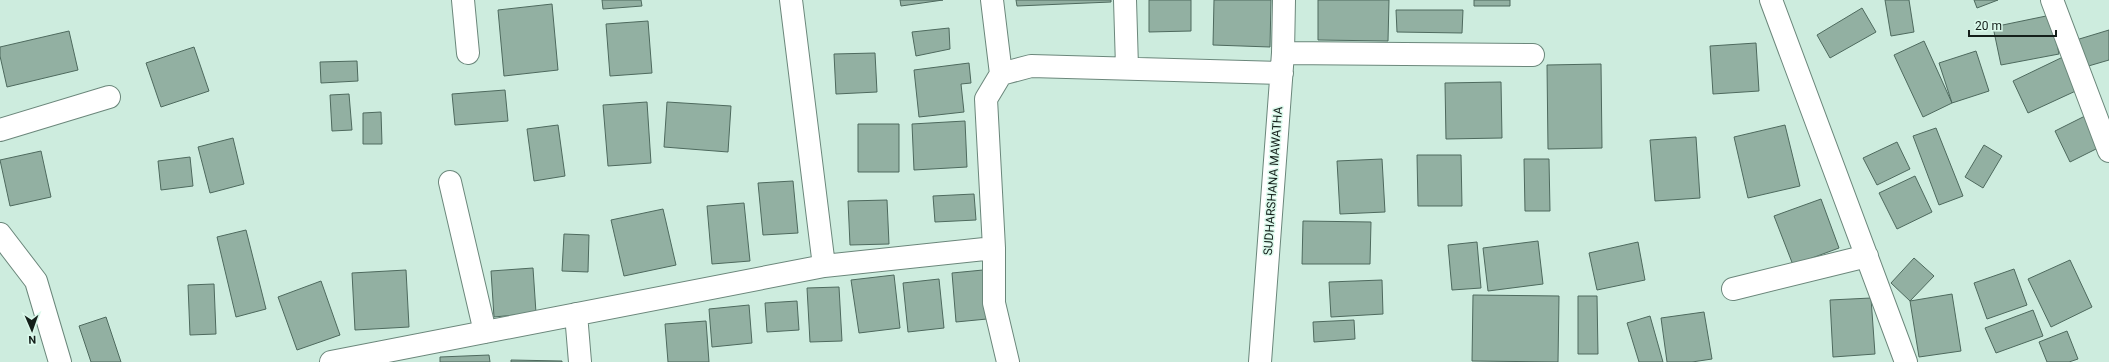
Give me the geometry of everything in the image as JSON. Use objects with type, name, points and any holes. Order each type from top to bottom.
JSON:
[{"type":"street","points":[[463,0],[468,53]]},
{"type":"street","points":[[791,0],[824,266]]},
{"type":"street","points":[[992,0],[1001,74],[986,100],[994,248],[994,303],[1008,362]]},
{"type":"street","points":[[1125,0],[1127,67]]},
{"type":"street","name":"SUDHARSHANA MAWATHA","points":[[1260,362],[1283,63],[1284,0]]},
{"type":"street","points":[[1771,0],[1906,362]]},
{"type":"street","points":[[2052,0],[2109,150]]},
{"type":"street","points":[[1001,74],[1031,66],[1127,67],[1533,55]]},
{"type":"street","points":[[0,130],[110,97]]},
{"type":"street","points":[[450,182],[485,332]]},
{"type":"street","points":[[0,234],[36,281],[60,362]]},
{"type":"street","points":[[331,362],[360,359],[485,332],[824,266],[994,248]]},
{"type":"street","points":[[1733,289],[1867,256]]},
{"type":"street","points":[[576,314],[580,362]]},
{"type":"building","points":[[602,0],[641,0],[642,6],[603,9]]},
{"type":"building","points":[[900,0],[943,0],[901,6]]},
{"type":"building","points":[[1016,0],[1111,0],[1111,2],[1017,6]]},
{"type":"building","points":[[1149,0],[1191,0],[1191,31],[1149,32]]},
{"type":"building","points":[[1214,0],[1271,0],[1270,47],[1213,45]]},
{"type":"building","points":[[1318,0],[1389,0],[1388,41],[1318,40]]},
{"type":"building","points":[[1474,0],[1510,0],[1510,6],[1474,6]]},
{"type":"building","points":[[1885,0],[1909,0],[1914,32],[1891,36]]},
{"type":"building","points":[[1974,0],[1998,0],[1977,8]]},
{"type":"building","points":[[552,4],[558,70],[504,76],[498,10]]},
{"type":"building","points":[[1862,8],[1876,32],[1830,58],[1817,35]]},
{"type":"building","points":[[1396,10],[1463,10],[1462,33],[1397,32]]},
{"type":"building","points":[[2051,15],[2059,54],[2001,65],[1993,27]]},
{"type":"building","points":[[648,21],[652,73],[610,76],[606,24]]},
{"type":"building","points":[[949,28],[950,49],[916,56],[912,32]]},
{"type":"building","points":[[2109,30],[2109,60],[2085,67],[2076,40]]},
{"type":"building","points":[[69,31],[78,70],[7,87],[0,56],[0,47]]},
{"type":"building","points":[[1924,41],[1952,103],[1923,117],[1894,55]]},
{"type":"building","points":[[1756,43],[1759,91],[1713,94],[1710,46]]},
{"type":"building","points":[[194,47],[209,91],[161,107],[146,63]]},
{"type":"building","points":[[1976,51],[1989,91],[1952,103],[1939,63]]},
{"type":"building","points":[[875,53],[877,92],[836,94],[834,54]]},
{"type":"building","points":[[2065,56],[2080,89],[2028,113],[2013,81]]},
{"type":"building","points":[[357,61],[358,81],[321,83],[320,62]]},
{"type":"building","points":[[969,63],[971,83],[961,84],[964,112],[919,117],[914,70]]},
{"type":"building","points":[[1601,64],[1602,148],[1548,149],[1547,65]]},
{"type":"building","points":[[1501,82],[1502,138],[1446,139],[1445,83]]},
{"type":"building","points":[[505,90],[508,121],[455,125],[452,94]]},
{"type":"building","points":[[349,94],[352,130],[332,131],[330,95]]},
{"type":"building","points":[[647,102],[651,163],[608,166],[603,105]]},
{"type":"building","points":[[667,102],[731,106],[728,152],[664,147]]},
{"type":"building","points":[[381,112],[382,144],[363,144],[363,113]]},
{"type":"building","points":[[2089,114],[2104,145],[2070,162],[2055,131]]},
{"type":"building","points":[[965,121],[967,167],[914,170],[912,124]]},
{"type":"building","points":[[858,124],[899,124],[899,172],[858,172]]},
{"type":"building","points":[[558,125],[565,176],[534,181],[527,129]]},
{"type":"building","points":[[1785,125],[1800,186],[1748,198],[1734,137]]},
{"type":"building","points":[[1936,128],[1963,196],[1939,205],[1913,136]]},
{"type":"building","points":[[1696,137],[1700,198],[1655,201],[1650,140]]},
{"type":"building","points":[[233,138],[244,184],[210,193],[198,147]]},
{"type":"building","points":[[1897,142],[1910,169],[1877,185],[1863,158]]},
{"type":"building","points":[[1984,145],[2002,156],[1983,188],[1965,177]]},
{"type":"building","points":[[41,151],[51,197],[10,206],[0,160]]},
{"type":"building","points":[[1417,155],[1461,155],[1462,206],[1418,206]]},
{"type":"building","points":[[190,157],[193,186],[161,190],[158,161]]},
{"type":"building","points":[[1382,159],[1385,212],[1340,214],[1337,161]]},
{"type":"building","points":[[1524,159],[1549,159],[1550,211],[1525,211]]},
{"type":"building","points":[[1915,176],[1932,212],[1897,229],[1879,193]]},
{"type":"building","points":[[793,181],[798,233],[763,235],[758,183]]},
{"type":"building","points":[[974,194],[976,220],[935,222],[933,196]]},
{"type":"building","points":[[1821,199],[1839,248],[1793,265],[1774,216]]},
{"type":"building","points":[[887,200],[889,244],[850,245],[848,201]]},
{"type":"building","points":[[744,203],[750,261],[712,264],[707,206]]},
{"type":"building","points":[[663,209],[676,265],[624,276],[611,220]]},
{"type":"building","points":[[1303,221],[1371,222],[1370,264],[1302,264]]},
{"type":"building","points":[[246,230],[266,309],[236,317],[217,237]]},
{"type":"building","points":[[564,234],[589,235],[588,272],[562,271]]},
{"type":"building","points":[[1538,241],[1543,284],[1488,291],[1483,248]]},
{"type":"building","points":[[1477,242],[1481,288],[1452,290],[1448,245]]},
{"type":"building","points":[[1638,242],[1645,280],[1597,290],[1589,253]]},
{"type":"building","points":[[1914,258],[1934,276],[1910,301],[1891,283]]},
{"type":"building","points":[[2070,260],[2092,307],[2051,327],[2028,279]]},
{"type":"building","points":[[533,268],[536,313],[494,317],[491,271]]},
{"type":"building","points":[[2014,269],[2027,305],[1987,319],[1974,283]]},
{"type":"building","points":[[406,270],[409,327],[355,330],[352,273]]},
{"type":"building","points":[[983,270],[987,319],[956,322],[952,273]]},
{"type":"building","points":[[894,275],[900,328],[859,333],[851,280]]},
{"type":"building","points":[[939,279],[944,328],[908,332],[903,283]]},
{"type":"building","points":[[1382,280],[1383,314],[1331,317],[1329,282]]},
{"type":"building","points":[[321,281],[340,335],[297,350],[278,297]]},
{"type":"building","points":[[214,284],[216,334],[190,335],[188,285]]},
{"type":"building","points":[[839,287],[842,341],[810,342],[807,288]]},
{"type":"building","points":[[1952,294],[1961,351],[1919,357],[1910,301]]},
{"type":"building","points":[[1473,295],[1559,296],[1558,362],[1472,361]]},
{"type":"building","points":[[1578,296],[1597,296],[1598,354],[1578,354]]},
{"type":"building","points":[[1871,298],[1875,354],[1833,357],[1830,300]]},
{"type":"building","points":[[797,301],[799,330],[767,332],[765,303]]},
{"type":"building","points":[[749,305],[752,343],[712,347],[709,309]]},
{"type":"building","points":[[2033,310],[2043,336],[1996,353],[1985,328]]},
{"type":"building","points":[[1704,312],[1712,359],[1692,362],[1667,362],[1661,318]]},
{"type":"building","points":[[1650,316],[1663,362],[1639,362],[1627,323]]},
{"type":"building","points":[[106,317],[121,362],[91,362],[79,326]]},
{"type":"building","points":[[1354,320],[1355,339],[1314,342],[1313,322]]},
{"type":"building","points":[[706,321],[709,362],[668,362],[665,324]]},
{"type":"building","points":[[2067,331],[2078,359],[2069,362],[2047,362],[2039,342]]},
{"type":"building","points":[[489,355],[490,362],[440,362],[440,357]]},
{"type":"building","points":[[511,360],[562,361],[562,362],[511,362]]}]
